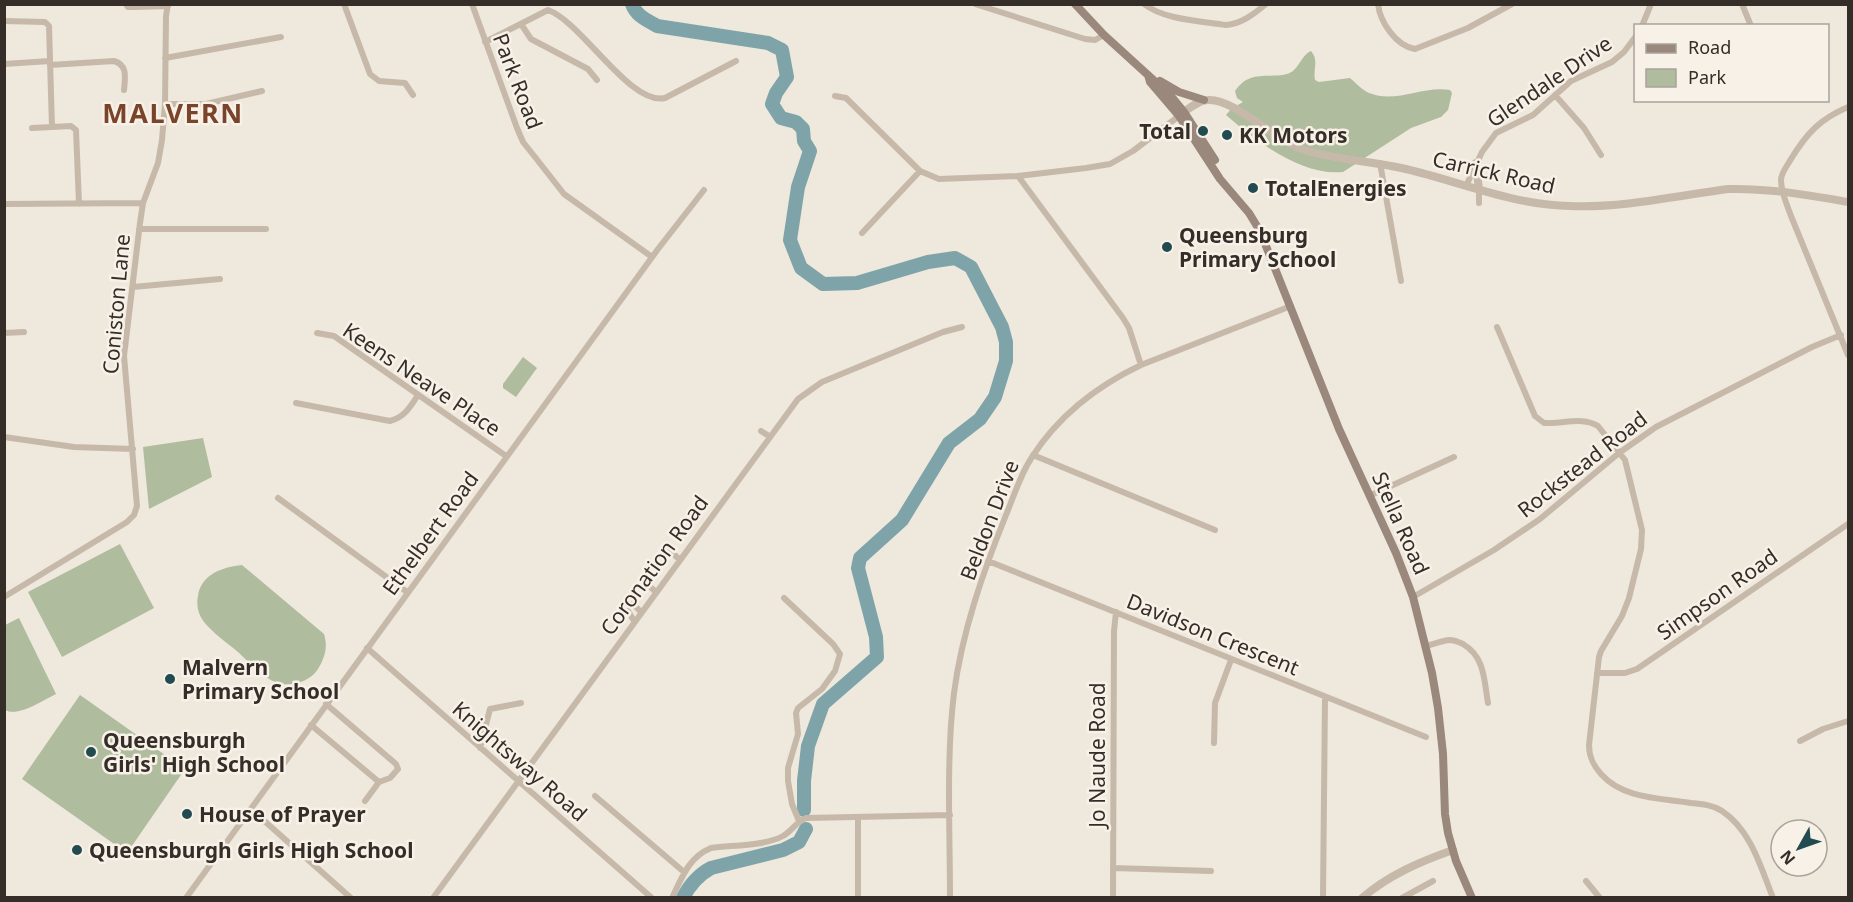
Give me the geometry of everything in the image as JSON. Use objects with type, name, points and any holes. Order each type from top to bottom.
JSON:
[{"type":"main road","name":"Stella Road","points":[[1075,4],[1104,35],[1171,96],[1225,176],[1226,184],[1260,231],[1340,429],[1396,553],[1413,597],[1426,646],[1438,708],[1443,754],[1445,814],[1453,850],[1472,897]]},
{"type":"main road","points":[[1151,77],[1179,92],[1204,100]]},
{"type":"street","points":[[126,4],[134,8],[168,5]]},
{"type":"street","points":[[344,4],[369,74],[379,81],[405,83],[413,95]]},
{"type":"street","name":"Park Road","points":[[472,4],[517,128],[535,158],[564,194],[652,257]]},
{"type":"street","points":[[975,4],[1085,39],[1095,40],[1104,35]]},
{"type":"street","points":[[1144,4],[1163,14],[1230,25],[1243,21],[1266,4]]},
{"type":"street","points":[[1378,4],[1379,14],[1401,44],[1415,49],[1468,28],[1512,4]]},
{"type":"street","points":[[1643,24],[1651,4]]},
{"type":"street","points":[[1742,4],[1750,24]]},
{"type":"street","name":"Coniston Lane","points":[[4,597],[127,522],[134,515],[137,506],[124,356],[143,203],[158,163],[165,104],[168,5]]},
{"type":"street","points":[[485,42],[550,7],[627,81],[656,99],[665,98],[736,61]]},
{"type":"street","points":[[4,21],[45,22],[49,26],[52,127]]},
{"type":"street","points":[[521,24],[531,39],[588,69],[597,80]]},
{"type":"street","points":[[165,58],[281,37]]},
{"type":"street","name":"Glendale Drive","points":[[1466,186],[1476,162],[1496,133],[1533,116],[1571,81],[1612,62],[1619,57],[1634,37]]},
{"type":"street","points":[[4,64],[114,61],[120,63],[125,70],[124,90]]},
{"type":"street","points":[[165,104],[206,104],[262,90]]},
{"type":"street","points":[[1555,95],[1584,128],[1601,155]]},
{"type":"street","points":[[835,96],[846,98],[920,171],[939,179],[1018,176],[1110,164],[1133,151],[1181,114],[1204,100]]},
{"type":"street","name":"Carrick Road","points":[[1204,100],[1215,100],[1235,108],[1273,135],[1302,149],[1380,163],[1532,202],[1571,206],[1617,205],[1728,189],[1782,191],[1848,202]]},
{"type":"street","points":[[1848,107],[1821,122],[1802,141],[1783,173],[1781,181],[1782,191],[1848,355]]},
{"type":"street","points":[[32,128],[70,126],[76,130],[79,204]]},
{"type":"street","points":[[1476,162],[1479,203]]},
{"type":"street","points":[[1380,163],[1401,281]]},
{"type":"street","points":[[862,233],[920,171]]},
{"type":"street","points":[[1018,176],[1123,318],[1129,328],[1141,365]]},
{"type":"street","name":"Ethelbert Road","points":[[186,897],[506,456],[704,190]]},
{"type":"street","points":[[4,204],[143,203]]},
{"type":"street","points":[[139,230],[266,229]]},
{"type":"street","points":[[133,287],[220,279]]},
{"type":"street","name":"Beldon Drive","points":[[950,897],[951,732],[954,693],[964,639],[988,561],[1024,470],[1059,422],[1086,397],[1118,376],[1291,306]]},
{"type":"street","name":"Coronation Road","points":[[433,897],[798,399],[822,382],[943,332],[962,327]]},
{"type":"street","points":[[1497,327],[1535,416],[1544,423],[1586,420],[1593,423],[1598,426],[1625,460],[1640,520],[1642,538],[1629,598],[1622,616],[1600,651],[1589,745],[1591,759],[1598,770],[1614,786],[1629,793],[1709,805],[1722,811],[1735,822],[1749,841],[1773,897]]},
{"type":"street","points":[[4,333],[24,332]]},
{"type":"street","name":"Keens Neave Place","points":[[317,333],[334,336],[506,456]]},
{"type":"street","name":"Rockstead Road","points":[[1413,597],[1494,550],[1540,519],[1618,453],[1656,427],[1841,334]]},
{"type":"street","points":[[297,403],[390,421],[401,417],[418,395]]},
{"type":"street","points":[[761,431],[769,436]]},
{"type":"street","points":[[4,437],[74,447],[132,449]]},
{"type":"street","points":[[1033,456],[1215,530]]},
{"type":"street","points":[[1370,496],[1454,457]]},
{"type":"street","points":[[278,498],[407,592]]},
{"type":"street","name":"Simpson Road","points":[[1597,673],[1624,674],[1637,669],[1848,524]]},
{"type":"street","points":[[670,550],[679,559]]},
{"type":"street","name":"Davidson Crescent","points":[[988,561],[1426,737]]},
{"type":"street","points":[[648,585],[656,592]]},
{"type":"street","points":[[784,598],[833,644],[840,654],[835,671],[822,689],[798,708],[796,713],[798,734],[788,781],[792,804],[799,821]]},
{"type":"street","points":[[633,604],[641,612]]},
{"type":"street","points":[[628,611],[634,621]]},
{"type":"street","name":"Jo Naude Road","points":[[1113,897],[1113,631],[1116,612]]},
{"type":"street","points":[[1426,646],[1450,640],[1460,642],[1470,649],[1481,664],[1488,703]]},
{"type":"street","name":"Knightsway Road","points":[[367,648],[517,782],[652,897]]},
{"type":"street","points":[[1214,743],[1215,703],[1231,660]]},
{"type":"street","points":[[1323,897],[1325,697]]},
{"type":"street","points":[[480,748],[490,709],[521,703]]},
{"type":"street","points":[[326,704],[396,764],[398,769],[393,776],[379,782],[365,801]]},
{"type":"street","points":[[1800,741],[1823,729],[1848,722]]},
{"type":"street","points":[[311,725],[379,782]]},
{"type":"street","points":[[595,796],[684,872]]},
{"type":"street","points":[[250,810],[351,897]]},
{"type":"street","points":[[672,897],[684,872],[702,851],[773,840],[784,836],[799,821],[813,817],[950,815]]},
{"type":"street","points":[[858,817],[858,897]]},
{"type":"street","points":[[1362,897],[1397,873],[1453,850]]},
{"type":"street","points":[[1113,868],[1211,871]]},
{"type":"street","points":[[1402,897],[1433,881]]},
{"type":"street","points":[[1586,881],[1599,897]]},
{"type":"green space","points":[[1311,51],[1315,61],[1315,80],[1319,82],[1350,78],[1369,93],[1379,96],[1399,96],[1440,89],[1450,90],[1452,93],[1448,110],[1441,117],[1411,128],[1343,172],[1327,172],[1295,163],[1265,146],[1226,115],[1243,102],[1237,98],[1235,91],[1241,84],[1253,77],[1287,74],[1297,67],[1304,56]]},
{"type":"green space","points":[[523,357],[537,368],[516,397],[503,388],[503,384]]},
{"type":"green space","points":[[203,438],[212,477],[149,509],[143,447]]},
{"type":"green space","points":[[120,544],[154,608],[62,657],[28,592]]},
{"type":"green space","points":[[242,565],[324,634],[326,648],[324,656],[318,669],[307,679],[298,683],[282,684],[270,679],[216,634],[202,619],[197,603],[203,582],[214,573]]},
{"type":"green space","points":[[19,618],[56,694],[30,708],[15,712],[4,709],[5,625]]},
{"type":"green space","points":[[80,695],[185,769],[127,853],[22,779]]},
{"type":"waterway","points":[[632,4],[639,15],[657,26],[768,43],[782,50],[787,77],[776,93],[772,104],[781,118],[796,122],[803,129],[804,141],[810,151],[798,187],[790,240],[801,268],[823,284],[857,283],[928,262],[955,258],[971,267],[1002,327],[1006,342],[1006,361],[995,397],[980,419],[949,443],[902,520],[860,558],[858,568],[876,637],[877,657],[823,704],[808,746],[804,781],[804,810]]},
{"type":"waterway","points":[[683,898],[695,880],[711,868],[783,850],[799,842],[806,829]]},
{"type":"place","name":"Total","points":[[1203,131]]},
{"type":"place","name":"KK Motors","points":[[1227,135]]},
{"type":"place","name":"TotalEnergies","points":[[1253,188]]},
{"type":"place","name":"Queensburg Primary School","points":[[1167,247]]},
{"type":"place","name":"Malvern Primary School","points":[[170,679]]},
{"type":"place","name":"Queensburgh Girls' High School","points":[[91,752]]},
{"type":"place","name":"House of Prayer","points":[[187,814]]},
{"type":"place","name":"Queensburgh Girls High School","points":[[77,850]]},
{"type":"district","name":"MALVERN","points":[[173,112]]}]
